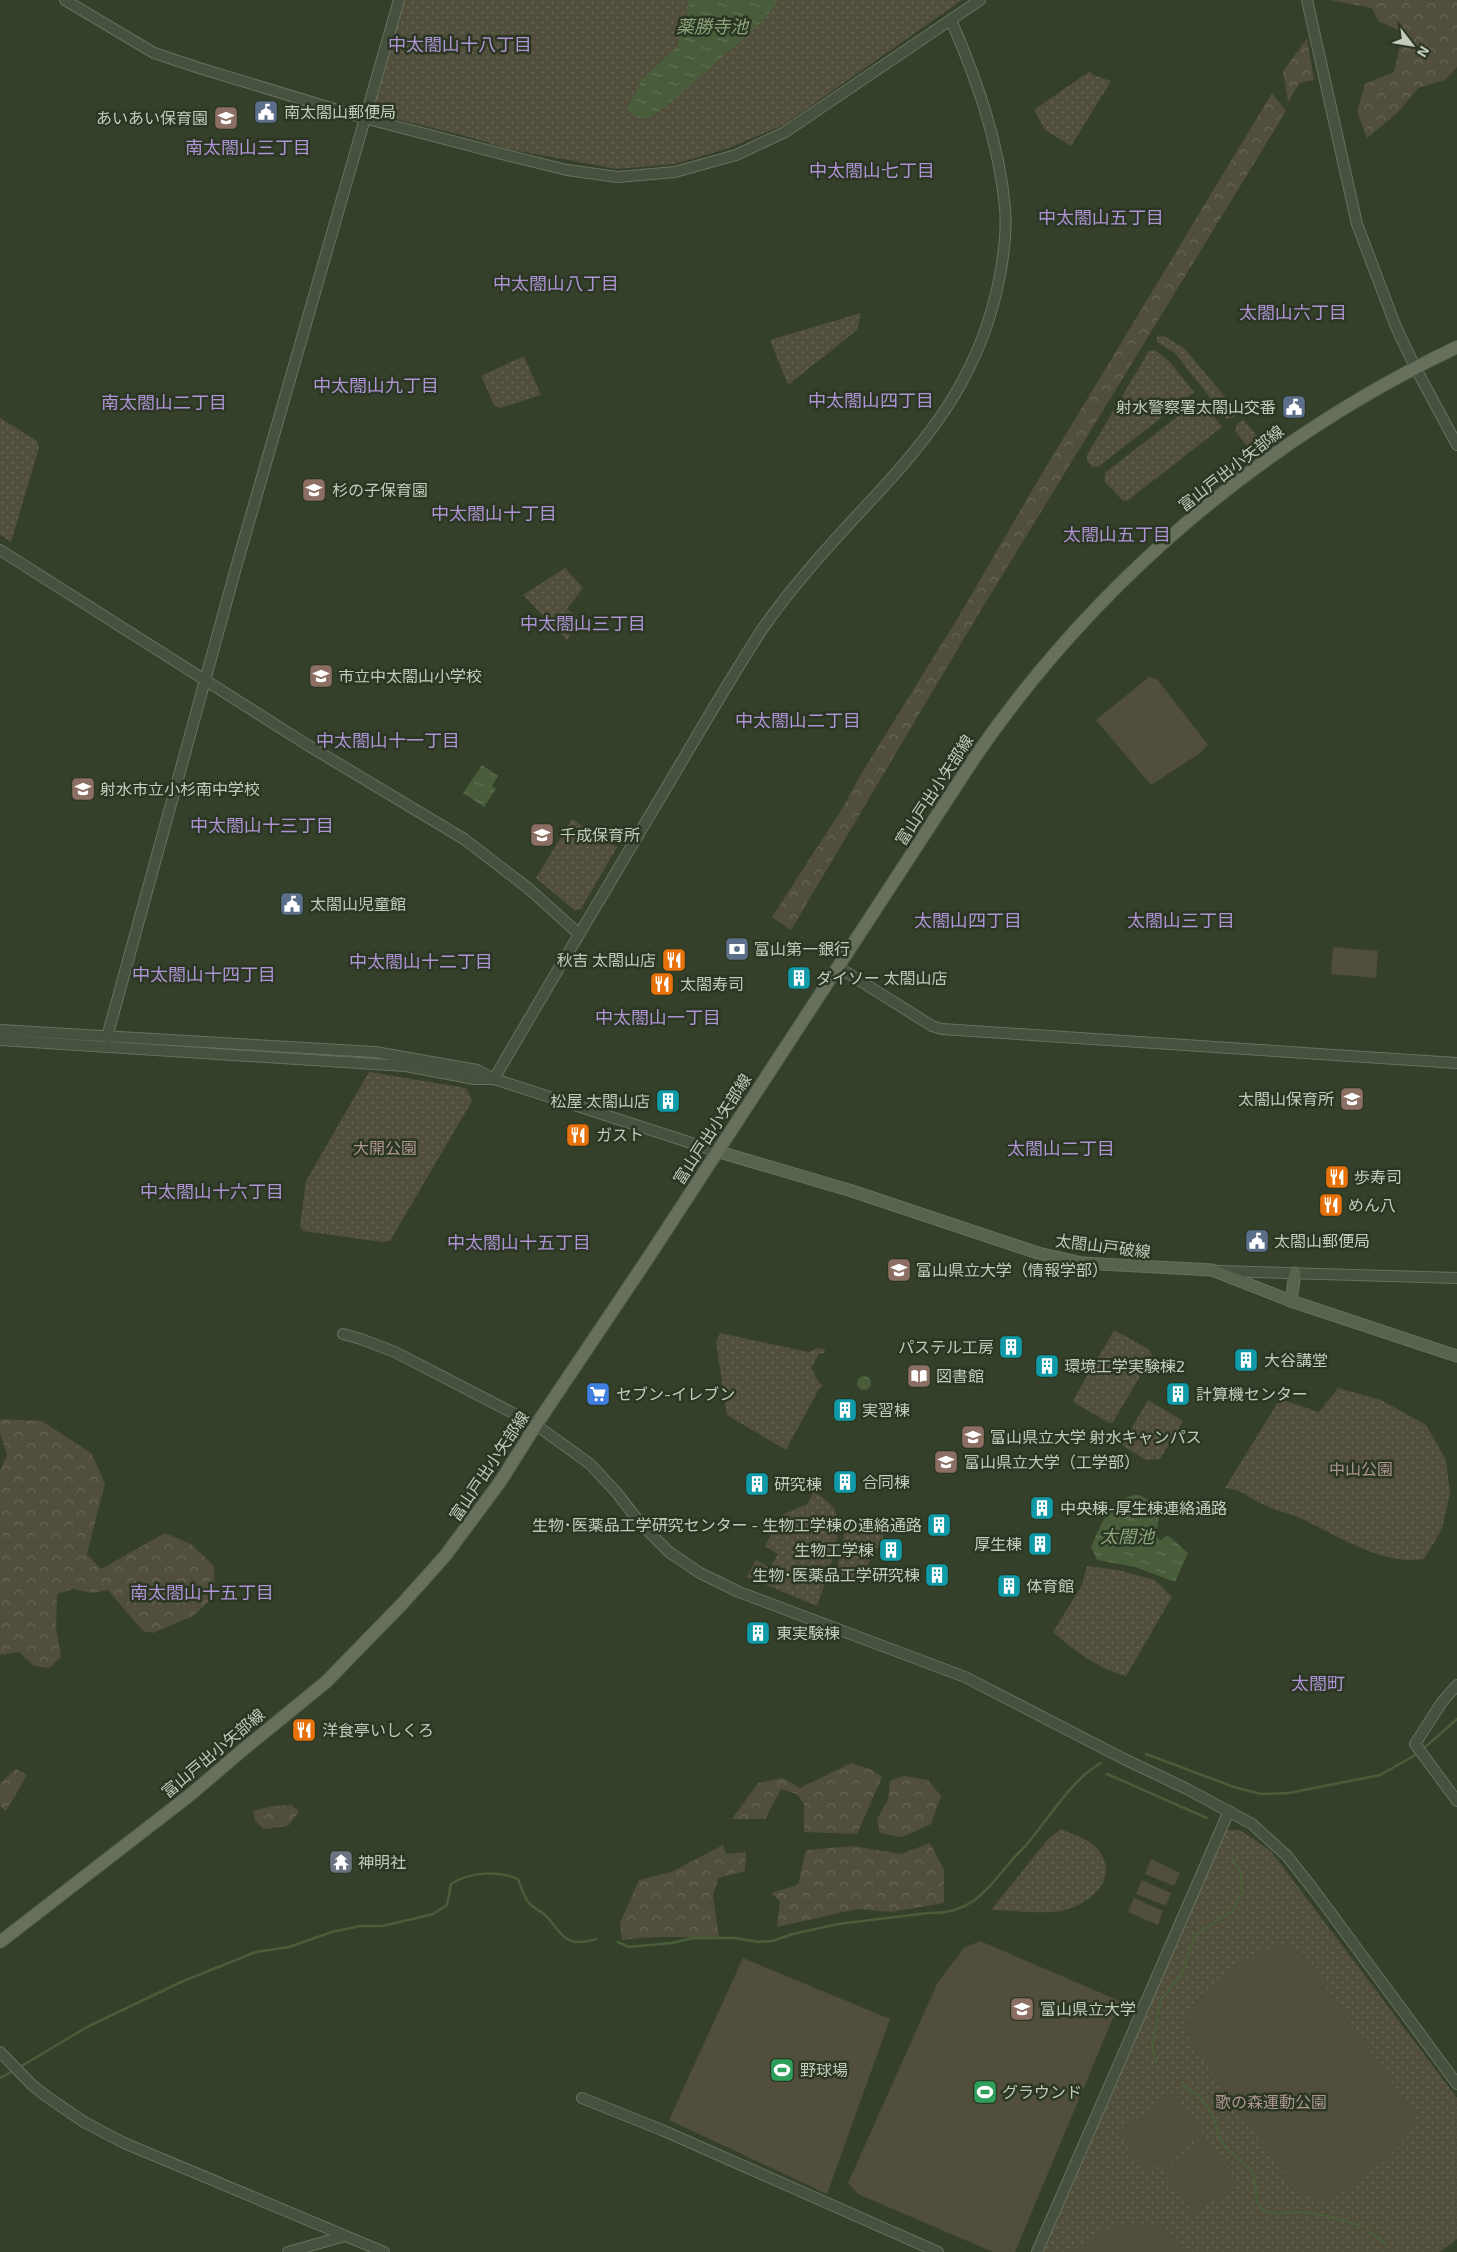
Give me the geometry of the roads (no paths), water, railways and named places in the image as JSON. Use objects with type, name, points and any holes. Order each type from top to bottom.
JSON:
[{"type":"main road","name":"富山戸出小矢部線","points":[[0,1942],[190,1795],[244,1748],[326,1682],[402,1604],[445,1556],[500,1482],[983,745],[1017,698],[1103,602],[1158,547],[1275,452],[1346,405],[1415,367],[1457,347]]},
{"type":"main road","name":"太閤山戸破線","points":[[716,1151],[852,1191],[1038,1254],[1082,1263],[1212,1270],[1291,1301],[1457,1356]]},
{"type":"main road","points":[[1291,1301],[1295,1273]]},
{"type":"street","points":[[65,0],[154,53],[364,118],[567,170],[618,177],[675,172],[736,155],[785,132],[980,0]]},
{"type":"street","points":[[107,1037],[206,679],[399,0]]},
{"type":"street","points":[[1307,0],[1357,224],[1377,280],[1415,367],[1457,445]]},
{"type":"street","points":[[494,1079],[763,628],[799,583],[939,420],[976,357],[993,310],[1003,255],[1005,211],[999,165],[985,109],[951,20]]},
{"type":"street","points":[[0,550],[309,746],[464,839],[528,888],[579,934]]},
{"type":"street","points":[[838,967],[932,1026],[942,1029],[1457,1063]]},
{"type":"street","points":[[0,1030],[375,1052],[477,1070],[494,1079],[716,1151]]},
{"type":"street","points":[[0,1040],[406,1066],[474,1079],[494,1079]]},
{"type":"street","points":[[1212,1270],[1457,1278]]},
{"type":"street","points":[[343,1334],[361,1338],[395,1352],[536,1425],[590,1464],[669,1552],[700,1573],[739,1592],[965,1677],[1252,1824],[1287,1856],[1457,2084]]},
{"type":"street","points":[[1457,1685],[1428,1723],[1415,1744],[1457,1801]]},
{"type":"street","points":[[1037,2252],[1229,1811]]},
{"type":"street","points":[[0,2052],[32,2085],[84,2122],[124,2143],[384,2252]]},
{"type":"street","points":[[582,2098],[662,2130],[938,2252]]},
{"type":"street","points":[[288,2252],[344,2236]]},
{"type":"water","name":"薬勝寺池","points":[[686,0],[779,0],[763,21],[670,103],[649,118],[636,118],[627,108],[642,79],[677,47],[689,4]]},
{"type":"water","points":[[482,765],[498,776],[492,786],[496,789],[484,807],[463,793]]},
{"type":"water","points":[[861,1376],[867,1376],[871,1383],[867,1390],[861,1390],[857,1386],[857,1380]]},
{"type":"water","name":"太閤池","points":[[1139,1495],[1153,1502],[1160,1510],[1156,1536],[1160,1540],[1167,1536],[1170,1537],[1188,1553],[1175,1582],[1135,1567],[1097,1560],[1091,1547],[1103,1521],[1114,1506],[1130,1496]]},
{"type":"waterway","points":[[1423,1749],[1457,1719]]},
{"type":"waterway","points":[[1146,1754],[1234,1787],[1261,1794],[1289,1793],[1380,1775],[1419,1753]]},
{"type":"waterway","points":[[618,1942],[629,1947],[672,1943],[693,1938],[735,1938],[758,1942],[772,1941],[793,1934],[838,1924],[928,1913],[943,1913],[955,1910],[976,1899],[994,1882],[1027,1844],[1061,1800],[1081,1778],[1101,1763]]},
{"type":"waterway","points":[[1107,1774],[1207,1818]]},
{"type":"waterway","points":[[1156,2061],[1152,2047],[1161,1999],[1182,1974],[1195,1935],[1232,1911],[1242,1893],[1241,1873],[1232,1858]]},
{"type":"waterway","points":[[20,2067],[87,2027],[181,1982],[256,1952],[289,1947],[332,1932],[360,1926],[382,1926],[433,1914],[447,1905],[451,1884],[466,1877],[493,1873],[518,1879],[528,1902],[546,1916],[563,1936],[579,1942],[596,1939]]},
{"type":"waterway","points":[[0,2078],[13,2071]]},
{"type":"waterway","points":[[1182,2085],[1205,2102],[1211,2112],[1223,2144],[1253,2174],[1257,2200],[1262,2209],[1275,2214],[1301,2212],[1316,2214],[1360,2226]]},
{"type":"waterway","points":[[1368,2231],[1386,2244]]},
{"type":"place","name":"南太閤山郵便局","points":[[266,112]]},
{"type":"place","name":"あいあい保育園","points":[[226,118]]},
{"type":"place","name":"射水警察署太閤山交番","points":[[1294,407]]},
{"type":"place","name":"杉の子保育園","points":[[314,490]]},
{"type":"place","name":"市立中太閤山小学校","points":[[321,676]]},
{"type":"place","name":"射水市立小杉南中学校","points":[[83,789]]},
{"type":"place","name":"千成保育所","points":[[542,835]]},
{"type":"place","name":"太閤山児童館","points":[[292,904]]},
{"type":"place","name":"富山第一銀行","points":[[737,949]]},
{"type":"place","name":"秋吉 太閤山店","points":[[674,960]]},
{"type":"place","name":"ダイソー 太閤山店","points":[[799,978]]},
{"type":"place","name":"太閤寿司","points":[[662,984]]},
{"type":"place","name":"太閤山保育所","points":[[1352,1099]]},
{"type":"place","name":"松屋 太閤山店","points":[[668,1101]]},
{"type":"place","name":"ガスト","points":[[578,1135]]},
{"type":"place","name":"歩寿司","points":[[1337,1177]]},
{"type":"place","name":"めん八","points":[[1331,1205]]},
{"type":"place","name":"太閤山郵便局","points":[[1257,1241]]},
{"type":"place","name":"富山県立大学（情報学部）","points":[[899,1270]]},
{"type":"place","name":"パステル工房","points":[[1011,1347]]},
{"type":"place","name":"大谷講堂","points":[[1246,1360]]},
{"type":"place","name":"環境工学実験棟2","points":[[1047,1366]]},
{"type":"place","name":"図書館","points":[[919,1376]]},
{"type":"place","name":"セブン-イレブン","points":[[598,1394]]},
{"type":"place","name":"計算機センター","points":[[1178,1394]]},
{"type":"place","name":"実習棟","points":[[845,1410]]},
{"type":"place","name":"富山県立大学 射水キャンパス","points":[[973,1437]]},
{"type":"place","name":"富山県立大学（工学部）","points":[[946,1462]]},
{"type":"place","name":"合同棟","points":[[845,1482]]},
{"type":"place","name":"研究棟","points":[[757,1484]]},
{"type":"place","name":"中央棟-厚生棟連絡通路","points":[[1042,1508]]},
{"type":"place","name":"生物･医薬品工学研究センター - 生物工学棟の連絡通路","points":[[939,1525]]},
{"type":"place","name":"厚生棟","points":[[1040,1544]]},
{"type":"place","name":"生物工学棟","points":[[891,1550]]},
{"type":"place","name":"生物･医薬品工学研究棟","points":[[937,1575]]},
{"type":"place","name":"体育館","points":[[1009,1586]]},
{"type":"place","name":"東実験棟","points":[[758,1633]]},
{"type":"place","name":"洋食亭いしくろ","points":[[304,1730]]},
{"type":"place","name":"神明社","points":[[341,1862]]},
{"type":"place","name":"富山県立大学","points":[[1022,2009]]},
{"type":"place","name":"野球場","points":[[782,2070]]},
{"type":"place","name":"グラウンド","points":[[985,2092]]},
{"type":"district","name":"中太閤山十八丁目","points":[[460,45]]},
{"type":"district","name":"南太閤山三丁目","points":[[248,148]]},
{"type":"district","name":"中太閤山七丁目","points":[[872,171]]},
{"type":"district","name":"中太閤山五丁目","points":[[1101,218]]},
{"type":"district","name":"中太閤山八丁目","points":[[556,284]]},
{"type":"district","name":"太閤山六丁目","points":[[1293,313]]},
{"type":"district","name":"中太閤山九丁目","points":[[376,386]]},
{"type":"district","name":"中太閤山四丁目","points":[[871,401]]},
{"type":"district","name":"南太閤山二丁目","points":[[164,403]]},
{"type":"district","name":"中太閤山十丁目","points":[[494,514]]},
{"type":"district","name":"太閤山五丁目","points":[[1117,535]]},
{"type":"district","name":"中太閤山三丁目","points":[[583,624]]},
{"type":"district","name":"中太閤山二丁目","points":[[798,721]]},
{"type":"district","name":"中太閤山十一丁目","points":[[388,741]]},
{"type":"district","name":"中太閤山十三丁目","points":[[262,826]]},
{"type":"district","name":"太閤山四丁目","points":[[968,921]]},
{"type":"district","name":"太閤山三丁目","points":[[1181,921]]},
{"type":"district","name":"中太閤山十二丁目","points":[[421,962]]},
{"type":"district","name":"中太閤山十四丁目","points":[[204,975]]},
{"type":"district","name":"中太閤山一丁目","points":[[658,1018]]},
{"type":"district","name":"太閤山二丁目","points":[[1061,1149]]},
{"type":"district","name":"中太閤山十六丁目","points":[[212,1192]]},
{"type":"district","name":"中太閤山十五丁目","points":[[519,1243]]},
{"type":"district","name":"南太閤山十五丁目","points":[[202,1593]]},
{"type":"district","name":"太閤町","points":[[1318,1684]]},
{"type":"park label","name":"大開公園","points":[[385,1148]]},
{"type":"park label","name":"中山公園","points":[[1361,1469]]},
{"type":"park label","name":"歌の森運動公園","points":[[1271,2102]]}]
